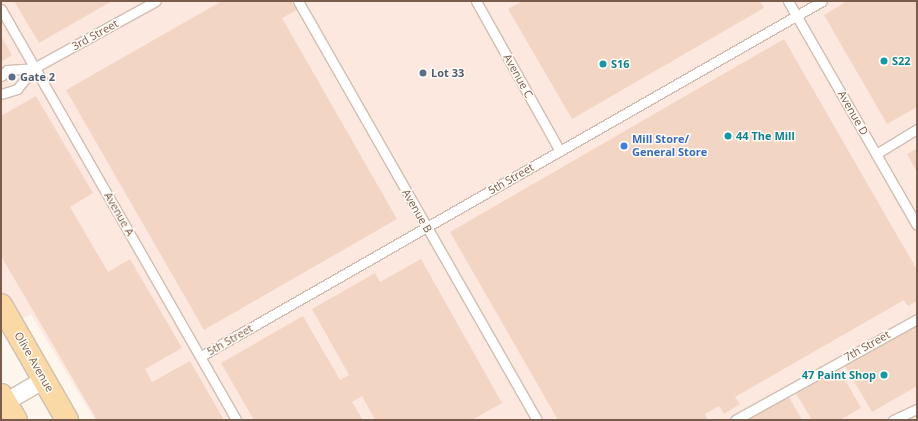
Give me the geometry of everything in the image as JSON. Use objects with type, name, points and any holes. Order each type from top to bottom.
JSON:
[{"type":"main road","name":"Olive Avenue","points":[[1,305],[67,420]]},
{"type":"street","points":[[6,405],[44,379]]},
{"type":"lane","name":"3rd Street","points":[[1,94],[17,89],[34,68],[156,1]]},
{"type":"lane","name":"Avenue B","points":[[298,1],[537,420]]},
{"type":"lane","name":"Avenue C","points":[[476,1],[560,151]]},
{"type":"lane","name":"Avenue D","points":[[788,1],[917,225]]},
{"type":"lane","name":"5th Street","points":[[201,356],[822,1]]},
{"type":"lane","name":"Avenue A","points":[[1,10],[201,356],[236,420]]},
{"type":"lane","name":"3rd Street","points":[[1,76],[7,70],[34,68]]},
{"type":"lane","points":[[876,154],[917,129]]},
{"type":"lane","name":"7th Street","points":[[735,420],[917,319]]},
{"type":"lane","points":[[893,420],[917,409]]},
{"type":"shaded area","points":[[1,1],[917,1],[917,420],[95,420],[31,314],[1,330]]},
{"type":"building","points":[[14,1],[112,1],[39,43]]},
{"type":"building","points":[[222,1],[291,1],[297,10],[282,18],[397,219],[204,330],[66,90]]},
{"type":"building","name":"S16","points":[[523,1],[760,1],[764,8],[572,119],[508,9]]},
{"type":"building","name":"S22","points":[[847,1],[917,1],[917,107],[887,124],[824,15]]},
{"type":"building","points":[[1,36],[12,55],[1,62]]},
{"type":"building","name":"44 The Mill","points":[[784,39],[917,270],[917,301],[908,306],[904,300],[735,397],[740,404],[724,414],[719,406],[705,414],[708,420],[558,420],[450,232]]},
{"type":"building","name":"Gate 2","points":[[17,72],[18,76],[7,82],[5,79]]},
{"type":"building","points":[[36,96],[93,193],[70,207],[108,272],[130,259],[182,348],[145,369],[152,382],[190,361],[224,420],[97,420],[1,256],[1,116]]},
{"type":"building","points":[[917,148],[917,172],[907,154]]},
{"type":"building","points":[[421,259],[502,403],[472,420],[375,420],[362,396],[352,402],[363,420],[254,420],[221,363],[303,316],[340,380],[349,375],[312,309],[375,273],[380,282]]},
{"type":"building","name":"47 Paint Shop","points":[[917,323],[917,386],[872,412],[844,364]]},
{"type":"building","points":[[838,367],[861,408],[840,420],[812,420],[795,392]]},
{"type":"building","points":[[789,397],[802,420],[747,420]]},
{"type":"place","name":"S22","points":[[884,61]]},
{"type":"place","name":"S16","points":[[603,64]]},
{"type":"place","name":"Lot 33","points":[[423,73]]},
{"type":"place","name":"Gate 2","points":[[12,77]]},
{"type":"place","name":"44 The Mill","points":[[728,136]]},
{"type":"place","name":"Mill Store/ General Store","points":[[624,146]]},
{"type":"place","name":"47 Paint Shop","points":[[884,375]]}]
